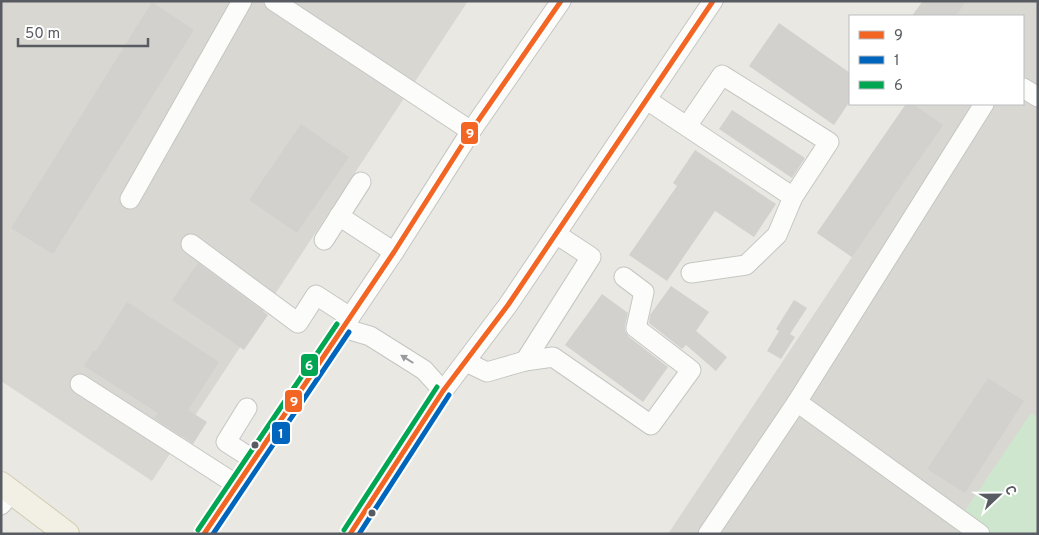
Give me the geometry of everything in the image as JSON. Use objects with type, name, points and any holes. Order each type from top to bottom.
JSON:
[{"type":"main road","points":[[5,494],[67,534]]},
{"type":"street","points":[[130,198],[242,1]]},
{"type":"street","points":[[274,1],[471,131]]},
{"type":"street","points":[[204,534],[394,252],[471,131],[561,1]]},
{"type":"street","points":[[350,534],[443,391],[466,362],[556,234],[713,1]]},
{"type":"street","points":[[686,126],[722,75],[829,142],[793,197],[777,235],[746,264],[691,273]]},
{"type":"street","points":[[1024,89],[1038,97]]},
{"type":"street","points":[[647,100],[793,197]]},
{"type":"street","points":[[708,534],[797,402],[983,105]]},
{"type":"street","points":[[324,240],[361,182]]},
{"type":"street","points":[[339,216],[394,252]]},
{"type":"street","points":[[526,361],[591,257],[556,234]]},
{"type":"street","points":[[191,244],[298,323],[316,295],[347,322],[424,370],[443,391]]},
{"type":"street","points":[[466,362],[487,372],[526,361],[552,357],[651,425],[691,370],[636,328],[644,292],[624,276]]},
{"type":"street","points":[[80,384],[237,485]]},
{"type":"street","points":[[797,402],[980,534]]},
{"type":"street","points":[[247,408],[226,442],[254,460]]},
{"type":"shaded area","points":[[1,1],[468,1],[152,481],[1,381]]},
{"type":"shaded area","points":[[923,1],[1038,1],[1038,534],[668,534],[852,257],[817,233],[905,105],[1024,105],[1024,15],[913,15]]},
{"type":"green space","points":[[1031,413],[1038,418],[1038,534],[959,534],[954,527]]},
{"type":"building","points":[[923,1],[966,1],[957,15],[913,15]]},
{"type":"building","points":[[152,2],[194,30],[53,254],[11,228]]},
{"type":"building","points":[[779,23],[849,72],[849,102],[834,125],[749,66]]},
{"type":"building","points":[[905,105],[914,105],[943,125],[852,257],[817,233]]},
{"type":"building","points":[[732,110],[805,158],[792,178],[719,129]]},
{"type":"building","points":[[301,124],[349,157],[297,233],[249,200]]},
{"type":"building","points":[[695,150],[776,204],[754,237],[715,211],[667,281],[629,255],[677,186],[673,183]]},
{"type":"building","points":[[198,263],[268,315],[244,350],[172,300]]},
{"type":"building","points":[[671,286],[709,312],[696,331],[727,357],[716,371],[686,345],[682,349],[649,323],[650,315]]},
{"type":"building","points":[[602,294],[628,313],[625,331],[629,337],[668,367],[643,402],[565,345]]},
{"type":"building","points":[[794,300],[807,308],[790,334],[795,337],[781,359],[767,351],[779,331],[776,329]]},
{"type":"building","points":[[127,302],[219,362],[188,410],[207,422],[193,444],[154,418],[158,413],[84,366],[94,350],[96,351]]},
{"type":"building","points":[[988,378],[1024,401],[965,493],[927,469]]},
{"type":"transit line","name":"9","points":[[204,534],[394,252],[471,131],[561,1]]},
{"type":"transit line","name":"9","points":[[350,534],[443,391],[508,305],[713,1]]},
{"type":"transit line","name":"6","points":[[198,530],[337,324]]},
{"type":"transit line","name":"1","points":[[213,534],[349,332]]},
{"type":"transit line","name":"6","points":[[344,530],[437,387]]},
{"type":"transit line","name":"1","points":[[359,534],[449,395]]}]
